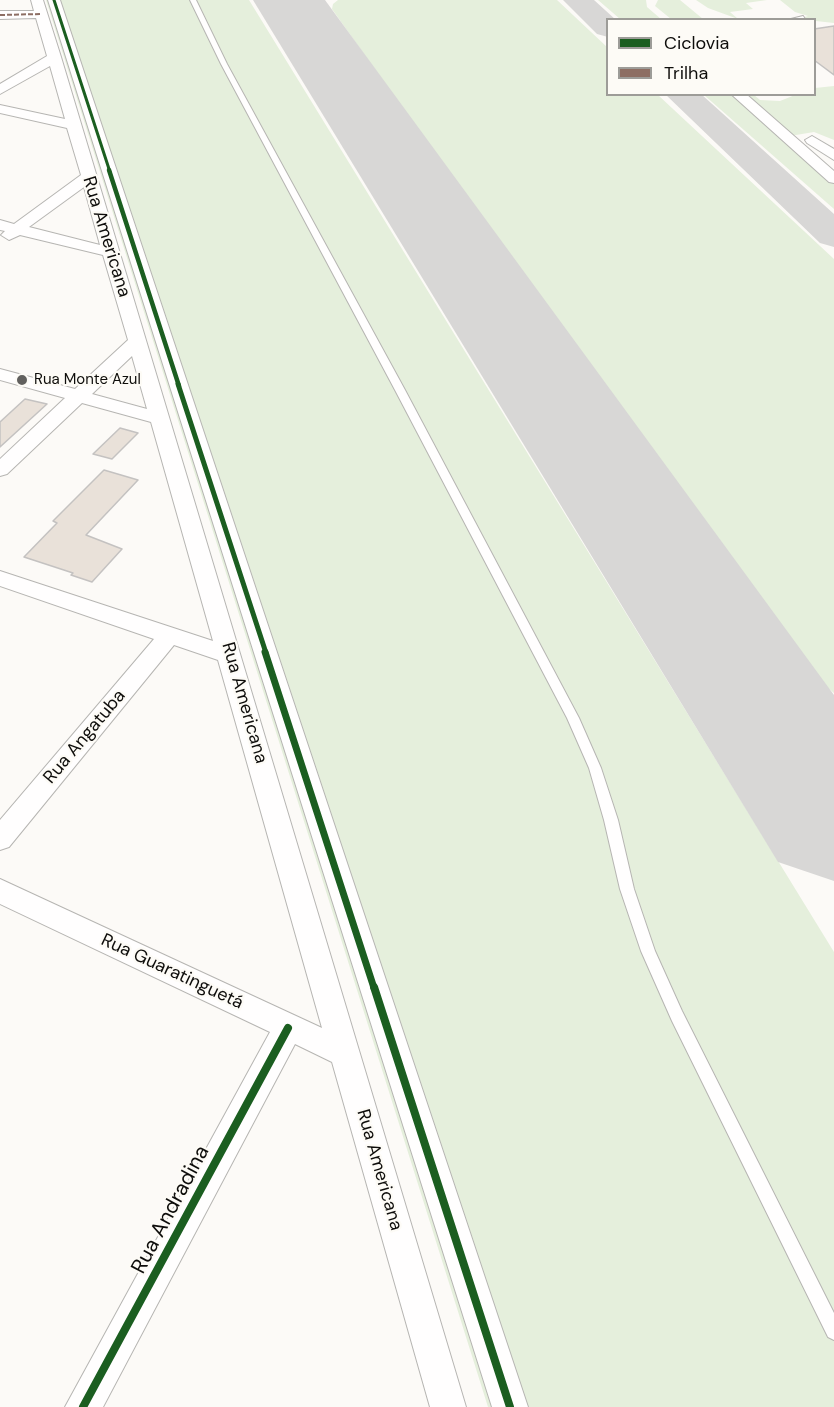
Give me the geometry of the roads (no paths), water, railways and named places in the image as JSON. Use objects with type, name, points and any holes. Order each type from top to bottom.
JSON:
[{"type":"street","points":[[0,15],[44,5],[510,1407]]},
{"type":"street","name":"Rua Americana","points":[[44,5],[55,57],[87,178],[231,656],[448,1407]]},
{"type":"street","points":[[0,90],[55,57]]},
{"type":"street","points":[[739,96],[834,179]]},
{"type":"street","points":[[0,109],[74,125]]},
{"type":"street","points":[[812,140],[834,156]]},
{"type":"street","points":[[0,242],[87,178]]},
{"type":"street","points":[[0,225],[111,252]]},
{"type":"street","points":[[0,470],[137,341]]},
{"type":"street","points":[[0,374],[160,419]]},
{"type":"street","points":[[0,578],[231,656]]},
{"type":"street","name":"Rua Angatuba","points":[[0,840],[170,636]]},
{"type":"street","name":"Rua Guaratinguetá","points":[[0,891],[345,1053]]},
{"type":"street","name":"Rua Andradina","points":[[83,1407],[288,1028]]},
{"type":"lane","points":[[193,0],[224,64],[573,718],[595,768],[611,820],[627,889],[648,951],[682,1027],[834,1331]]},
{"type":"place","name":"Rua Monte Azul","points":[[22,380]]}]
